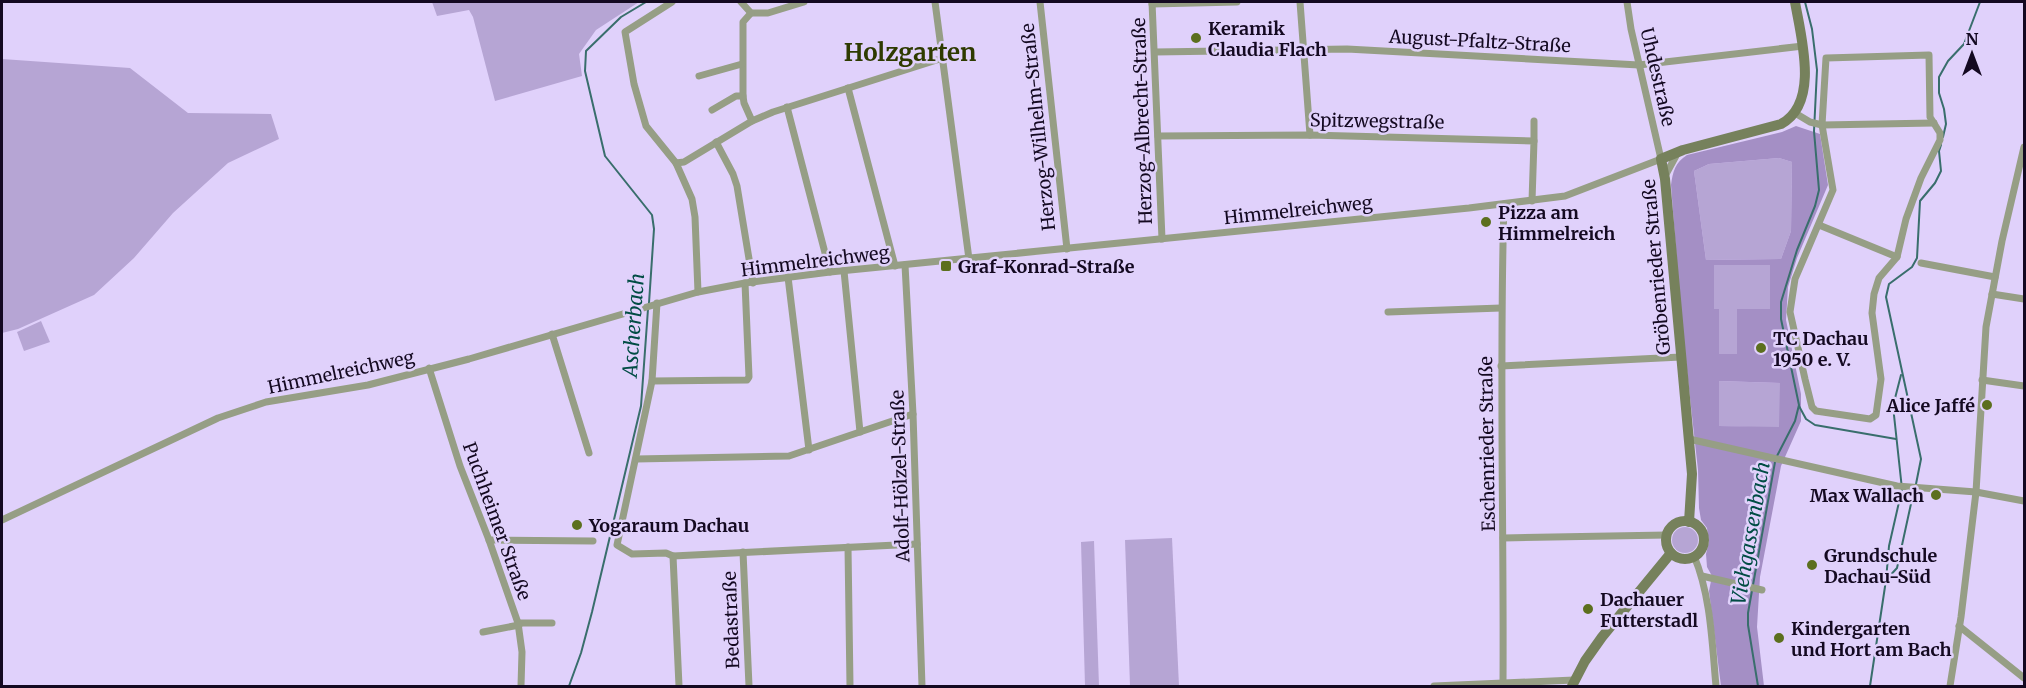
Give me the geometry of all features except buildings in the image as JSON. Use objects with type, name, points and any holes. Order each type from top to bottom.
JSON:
[{"type":"street","points":[[672,2],[625,32],[634,84],[646,126],[676,163],[692,199],[695,217],[698,292]]},
{"type":"street","points":[[741,2],[751,13],[768,13],[804,2]]},
{"type":"street","points":[[935,2],[969,259]]},
{"type":"street","name":"Herzog-Wilhelm-Straße","points":[[1040,2],[1067,249]]},
{"type":"street","points":[[1152,3],[1237,2]]},
{"type":"street","points":[[1300,2],[1310,135]]},
{"type":"street","name":"Uhdestraße","points":[[1627,2],[1661,159]]},
{"type":"street","points":[[1795,2],[1803,46],[1805,84],[1795,113],[1820,125],[1934,123]]},
{"type":"street","name":"Herzog-Albrecht-Straße","points":[[1152,3],[1162,239]]},
{"type":"street","points":[[751,13],[743,22],[742,64],[744,103],[752,121]]},
{"type":"street","name":"August-Pfaltz-Straße","points":[[1155,52],[1347,49],[1640,65],[1803,46]]},
{"type":"street","points":[[1929,55],[1930,117],[1934,123],[1940,133],[1940,140],[1913,198],[1897,257],[1879,278],[1874,294],[1872,313],[1881,378],[1876,415],[1870,419],[1816,411],[1812,407],[1790,312],[1795,279],[1833,190],[1820,125],[1826,58],[1929,55]]},
{"type":"street","points":[[676,163],[684,162],[752,121],[787,107],[943,58]]},
{"type":"street","points":[[699,76],[742,64]]},
{"type":"street","points":[[848,88],[895,266]]},
{"type":"street","points":[[712,110],[736,96],[743,96]]},
{"type":"street","points":[[787,107],[830,272]]},
{"type":"street","name":"Gröbenrieder Straße","points":[[1689,522],[1692,474],[1665,179],[1661,159],[1780,124],[1790,119],[1795,113]]},
{"type":"street","points":[[1532,201],[1534,121]]},
{"type":"street","name":"Spitzwegstraße","points":[[1158,136],[1310,135],[1534,141]]},
{"type":"street","points":[[652,381],[747,380],[749,377],[749,283],[737,186],[716,142]]},
{"type":"street","points":[[1950,687],[1976,492],[1986,327],[2002,241],[2025,147]]},
{"type":"street","points":[[1665,179],[1673,159],[1679,152]]},
{"type":"street","name":"Himmelreichweg","points":[[2,520],[218,418],[266,402],[368,385],[698,292],[830,272],[1532,201],[1565,196],[1661,159]]},
{"type":"street","name":"Eschenrieder Straße","points":[[1503,683],[1501,308],[1504,204]]},
{"type":"street","points":[[1819,225],[1897,257]]},
{"type":"street","points":[[1921,263],[1995,277]]},
{"type":"street","name":"Adolf-Hölzel-Straße","points":[[905,265],[913,414],[922,687]]},
{"type":"street","points":[[844,271],[860,432]]},
{"type":"street","points":[[788,278],[809,450]]},
{"type":"street","points":[[1992,294],[2025,299]]},
{"type":"street","points":[[655,304],[652,381],[617,545],[632,554],[666,553],[673,556],[917,544]]},
{"type":"street","points":[[1388,312],[1501,308]]},
{"type":"street","points":[[552,334],[589,453]]},
{"type":"street","points":[[1501,366],[1681,357]]},
{"type":"street","name":"Puchheimer Straße","points":[[429,368],[460,466],[518,624],[522,652],[521,687]]},
{"type":"street","points":[[1982,381],[2025,386]]},
{"type":"street","points":[[636,459],[789,456],[913,414]]},
{"type":"street","points":[[1689,439],[1897,486],[1976,492],[2025,501]]},
{"type":"street","points":[[1689,522],[1697,526],[1704,537],[1701,549],[1694,556],[1679,558],[1671,553],[1667,545],[1667,535],[1674,524],[1689,522]]},
{"type":"street","points":[[1503,538],[1667,535]]},
{"type":"street","points":[[489,540],[593,541]]},
{"type":"street","points":[[848,548],[850,687]]},
{"type":"street","name":"Bedastraße","points":[[743,552],[749,687]]},
{"type":"street","points":[[1434,687],[1503,683],[1573,683],[1602,637],[1671,553]]},
{"type":"street","points":[[673,556],[679,687]]},
{"type":"street","points":[[1694,556],[1702,576],[1710,625],[1716,687]]},
{"type":"street","points":[[1702,576],[1762,590]]},
{"type":"street","points":[[483,632],[518,624],[552,623]]},
{"type":"street","points":[[1959,626],[2024,675]]},
{"type":"shaded area","points":[[432,2],[639,2],[596,30],[579,54],[582,76],[495,101],[473,17],[469,10],[437,16]]},
{"type":"shaded area","points":[[2,59],[130,68],[188,113],[271,114],[279,139],[228,163],[173,213],[134,258],[94,295],[18,329],[2,333]]},
{"type":"shaded area","points":[[1796,126],[1820,134],[1828,185],[1797,258],[1788,287],[1786,320],[1801,394],[1801,421],[1781,466],[1760,577],[1757,627],[1764,686],[1721,686],[1709,591],[1712,576],[1707,567],[1706,554],[1709,542],[1707,528],[1701,520],[1699,508],[1698,470],[1681,316],[1671,185],[1675,168],[1687,155],[1782,132]],"holes":[[[1779,158],[1792,162],[1791,231],[1781,259],[1706,260],[1694,171],[1709,164]],[[1714,265],[1770,265],[1770,309],[1737,309],[1737,354],[1719,354],[1719,309],[1714,309]],[[1719,381],[1780,383],[1779,427],[1719,426]]]},
{"type":"shaded area","points":[[1779,158],[1792,162],[1791,231],[1781,259],[1706,260],[1694,171],[1709,164]]},
{"type":"shaded area","points":[[1714,265],[1770,265],[1770,309],[1737,354],[1719,354],[1719,310],[1714,309]]},
{"type":"shaded area","points":[[41,321],[50,342],[24,351],[17,332]]},
{"type":"shaded area","points":[[1719,381],[1780,383],[1780,428],[1718,426]]},
{"type":"shaded area","points":[[1685,527],[1694,531],[1698,540],[1694,549],[1685,553],[1676,549],[1672,540],[1676,531]]},
{"type":"shaded area","points":[[1172,538],[1179,686],[1130,686],[1125,540]]},
{"type":"shaded area","points":[[1094,541],[1099,686],[1085,686],[1081,542]]},
{"type":"waterway","name":"Ascherbach","points":[[646,2],[621,17],[586,51],[585,71],[605,156],[652,215],[654,229],[649,303]]},
{"type":"waterway","name":"Viehgassenbach","points":[[1777,456],[1795,421],[1799,405],[1781,319],[1781,302],[1819,190],[1814,131],[1817,70],[1812,29],[1805,2]]},
{"type":"waterway","points":[[1943,137],[1946,124],[1939,93],[1939,77],[1948,61],[1964,44],[1980,2]]},
{"type":"waterway","points":[[1916,484],[1921,459],[1886,297],[1889,284],[1912,267],[1917,258],[1920,201],[1935,183],[1941,171],[1939,151],[1941,145]]},
{"type":"waterway","name":"Ascherbach","points":[[569,686],[592,612],[641,406],[648,309]]},
{"type":"waterway","points":[[1886,580],[1889,546],[1902,489],[1893,406],[1901,375]]},
{"type":"waterway","points":[[1799,406],[1806,419],[1815,425],[1896,439]]},
{"type":"waterway","name":"Viehgassenbach","points":[[1758,686],[1748,613],[1775,462]]},
{"type":"waterway","points":[[1870,686],[1886,580],[1897,568],[1914,490]]},
{"type":"place","name":"Keramik Claudia Flach","points":[[1196,38]]},
{"type":"place","name":"Pizza am Himmelreich","points":[[1486,222]]},
{"type":"place","name":"Graf-Konrad-Straße","points":[[946,266]]},
{"type":"place","name":"TC Dachau 1950 e. V.","points":[[1761,348]]},
{"type":"place","name":"Alice Jaffé","points":[[1987,405]]},
{"type":"place","name":"Max Wallach","points":[[1936,495]]},
{"type":"place","name":"Yogaraum Dachau","points":[[577,525]]},
{"type":"place","name":"Grundschule Dachau-Süd","points":[[1812,565]]},
{"type":"place","name":"Dachauer Futterstadl","points":[[1588,609]]},
{"type":"place","name":"Kindergarten und Hort am Bach","points":[[1779,638]]},
{"type":"district","name":"Holzgarten","points":[[910,52]]}]
